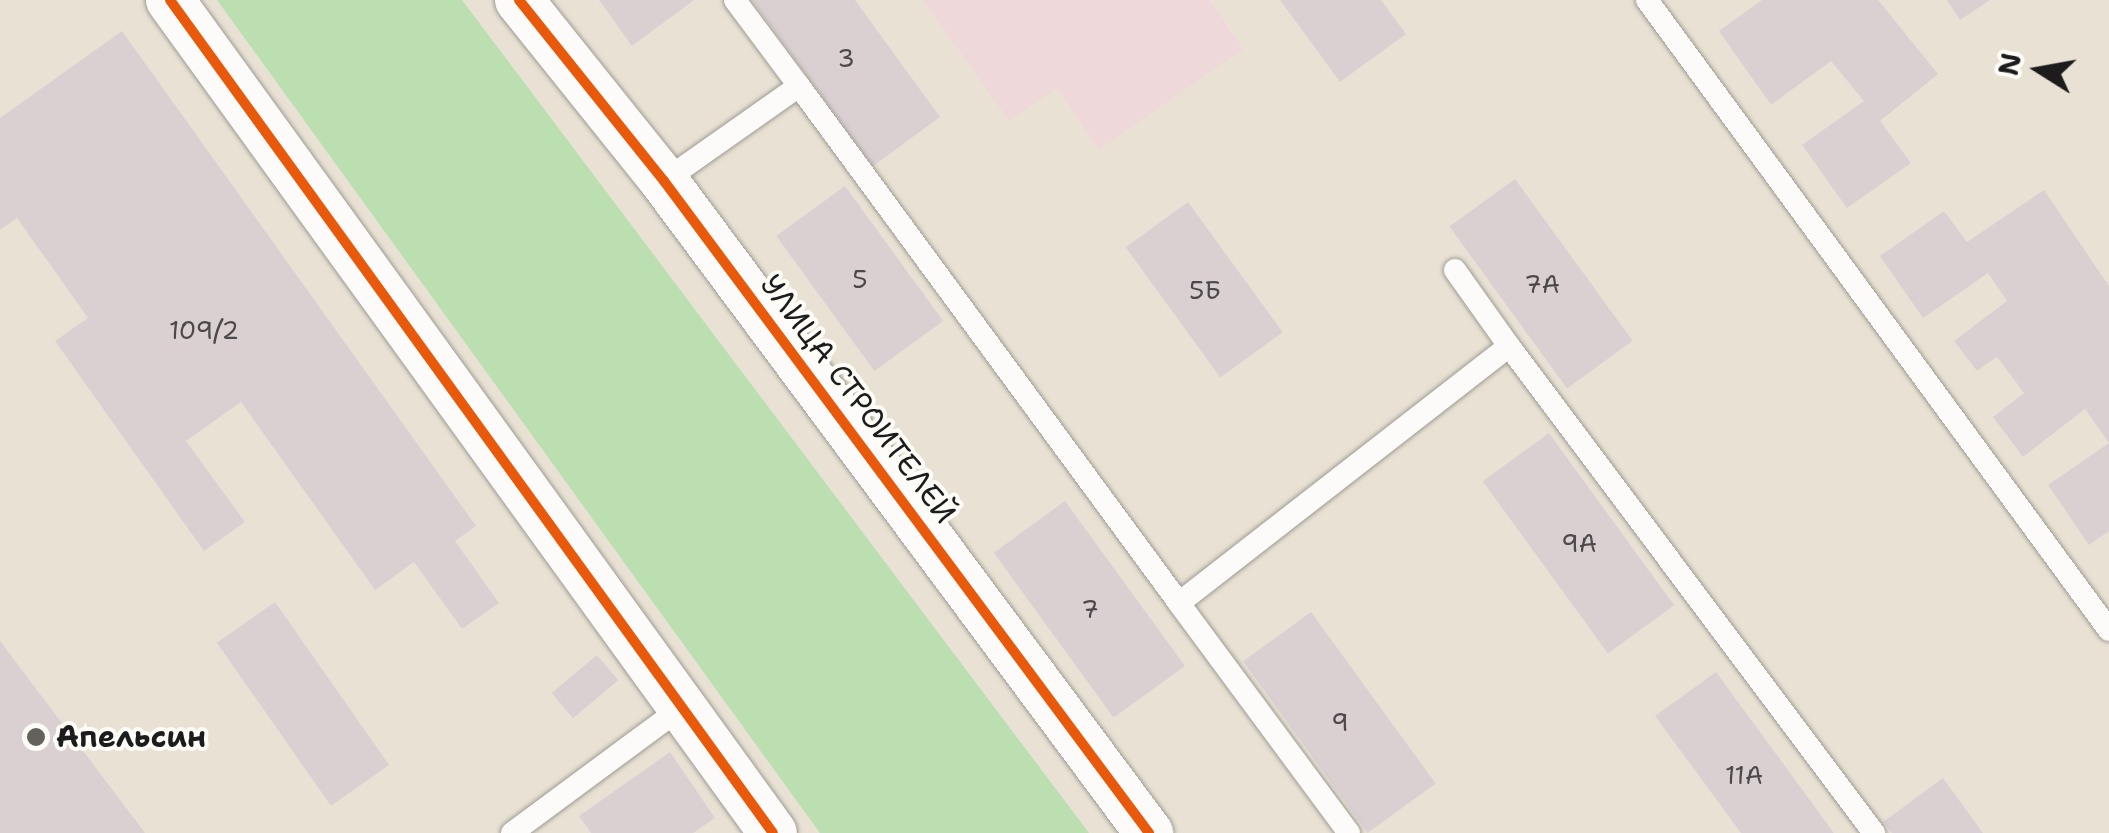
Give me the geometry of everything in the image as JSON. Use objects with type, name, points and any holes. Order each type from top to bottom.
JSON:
[{"type":"street","points":[[170,0],[772,833]]},
{"type":"street","name":"УЛИЦА СТРОИТЕЛЕЙ","points":[[519,0],[664,180],[1149,833]]},
{"type":"lane","points":[[735,0],[1348,833]]},
{"type":"lane","points":[[1647,0],[2109,630]]},
{"type":"lane","points":[[664,180],[799,86]]},
{"type":"lane","points":[[1455,270],[1874,833]]},
{"type":"lane","points":[[1179,603],[1509,346]]},
{"type":"lane","points":[[512,833],[682,708]]},
{"type":"shaded area","points":[[923,0],[1210,0],[1243,49],[1099,150],[1057,88],[1009,121]]},
{"type":"green space","points":[[217,0],[462,0],[1089,833],[820,833]]},
{"type":"building","points":[[599,0],[694,0],[632,46]]},
{"type":"building","points":[[752,0],[855,0],[940,117],[873,166]]},
{"type":"building","points":[[1280,0],[1381,0],[1406,34],[1340,82]]},
{"type":"building","points":[[1762,0],[1878,0],[1938,74],[1880,121],[1911,163],[1847,208],[1802,145],[1864,101],[1831,61],[1771,105],[1719,31]]},
{"type":"building","points":[[1947,0],[1990,0],[1960,20]]},
{"type":"building","points":[[122,31],[476,526],[455,541],[499,603],[462,629],[414,562],[375,590],[241,402],[186,441],[245,522],[204,551],[55,341],[88,318],[17,218],[0,230],[0,118]]},
{"type":"building","points":[[1515,179],[1633,341],[1567,388],[1449,227]]},
{"type":"building","points":[[845,186],[943,321],[874,371],[776,236]]},
{"type":"building","points":[[2044,190],[2109,286],[2109,443],[2085,409],[2023,457],[1993,417],[2024,393],[1997,357],[1977,371],[1954,341],[2007,301],[1988,273],[1923,318],[1880,256],[1944,211],[1967,242]]},
{"type":"building","points":[[1188,202],[1283,332],[1220,378],[1126,247]]},
{"type":"building","points":[[1549,433],[1674,605],[1608,654],[1483,481]]},
{"type":"building","points":[[2109,443],[2109,531],[2089,545],[2048,485]]},
{"type":"building","points":[[1065,501],[1185,666],[1114,718],[994,553]]},
{"type":"building","points":[[275,602],[389,765],[331,806],[217,643]]},
{"type":"building","points":[[1311,612],[1436,784],[1368,833],[1243,661]]},
{"type":"building","name":"Апельсин","points":[[0,641],[145,833],[0,833]]},
{"type":"building","points":[[597,655],[618,680],[573,718],[552,693]]},
{"type":"building","points":[[1716,672],[1834,833],[1741,833],[1655,716]]},
{"type":"building","points":[[670,752],[715,818],[693,833],[591,833],[579,816]]},
{"type":"building","points":[[1943,778],[1983,833],[1892,833],[1883,822]]},
{"type":"cycle path","points":[[170,0],[773,833]]},
{"type":"cycle path","points":[[519,0],[664,181],[1149,833]]},
{"type":"place","name":"Апельсин","points":[[36,737]]}]
